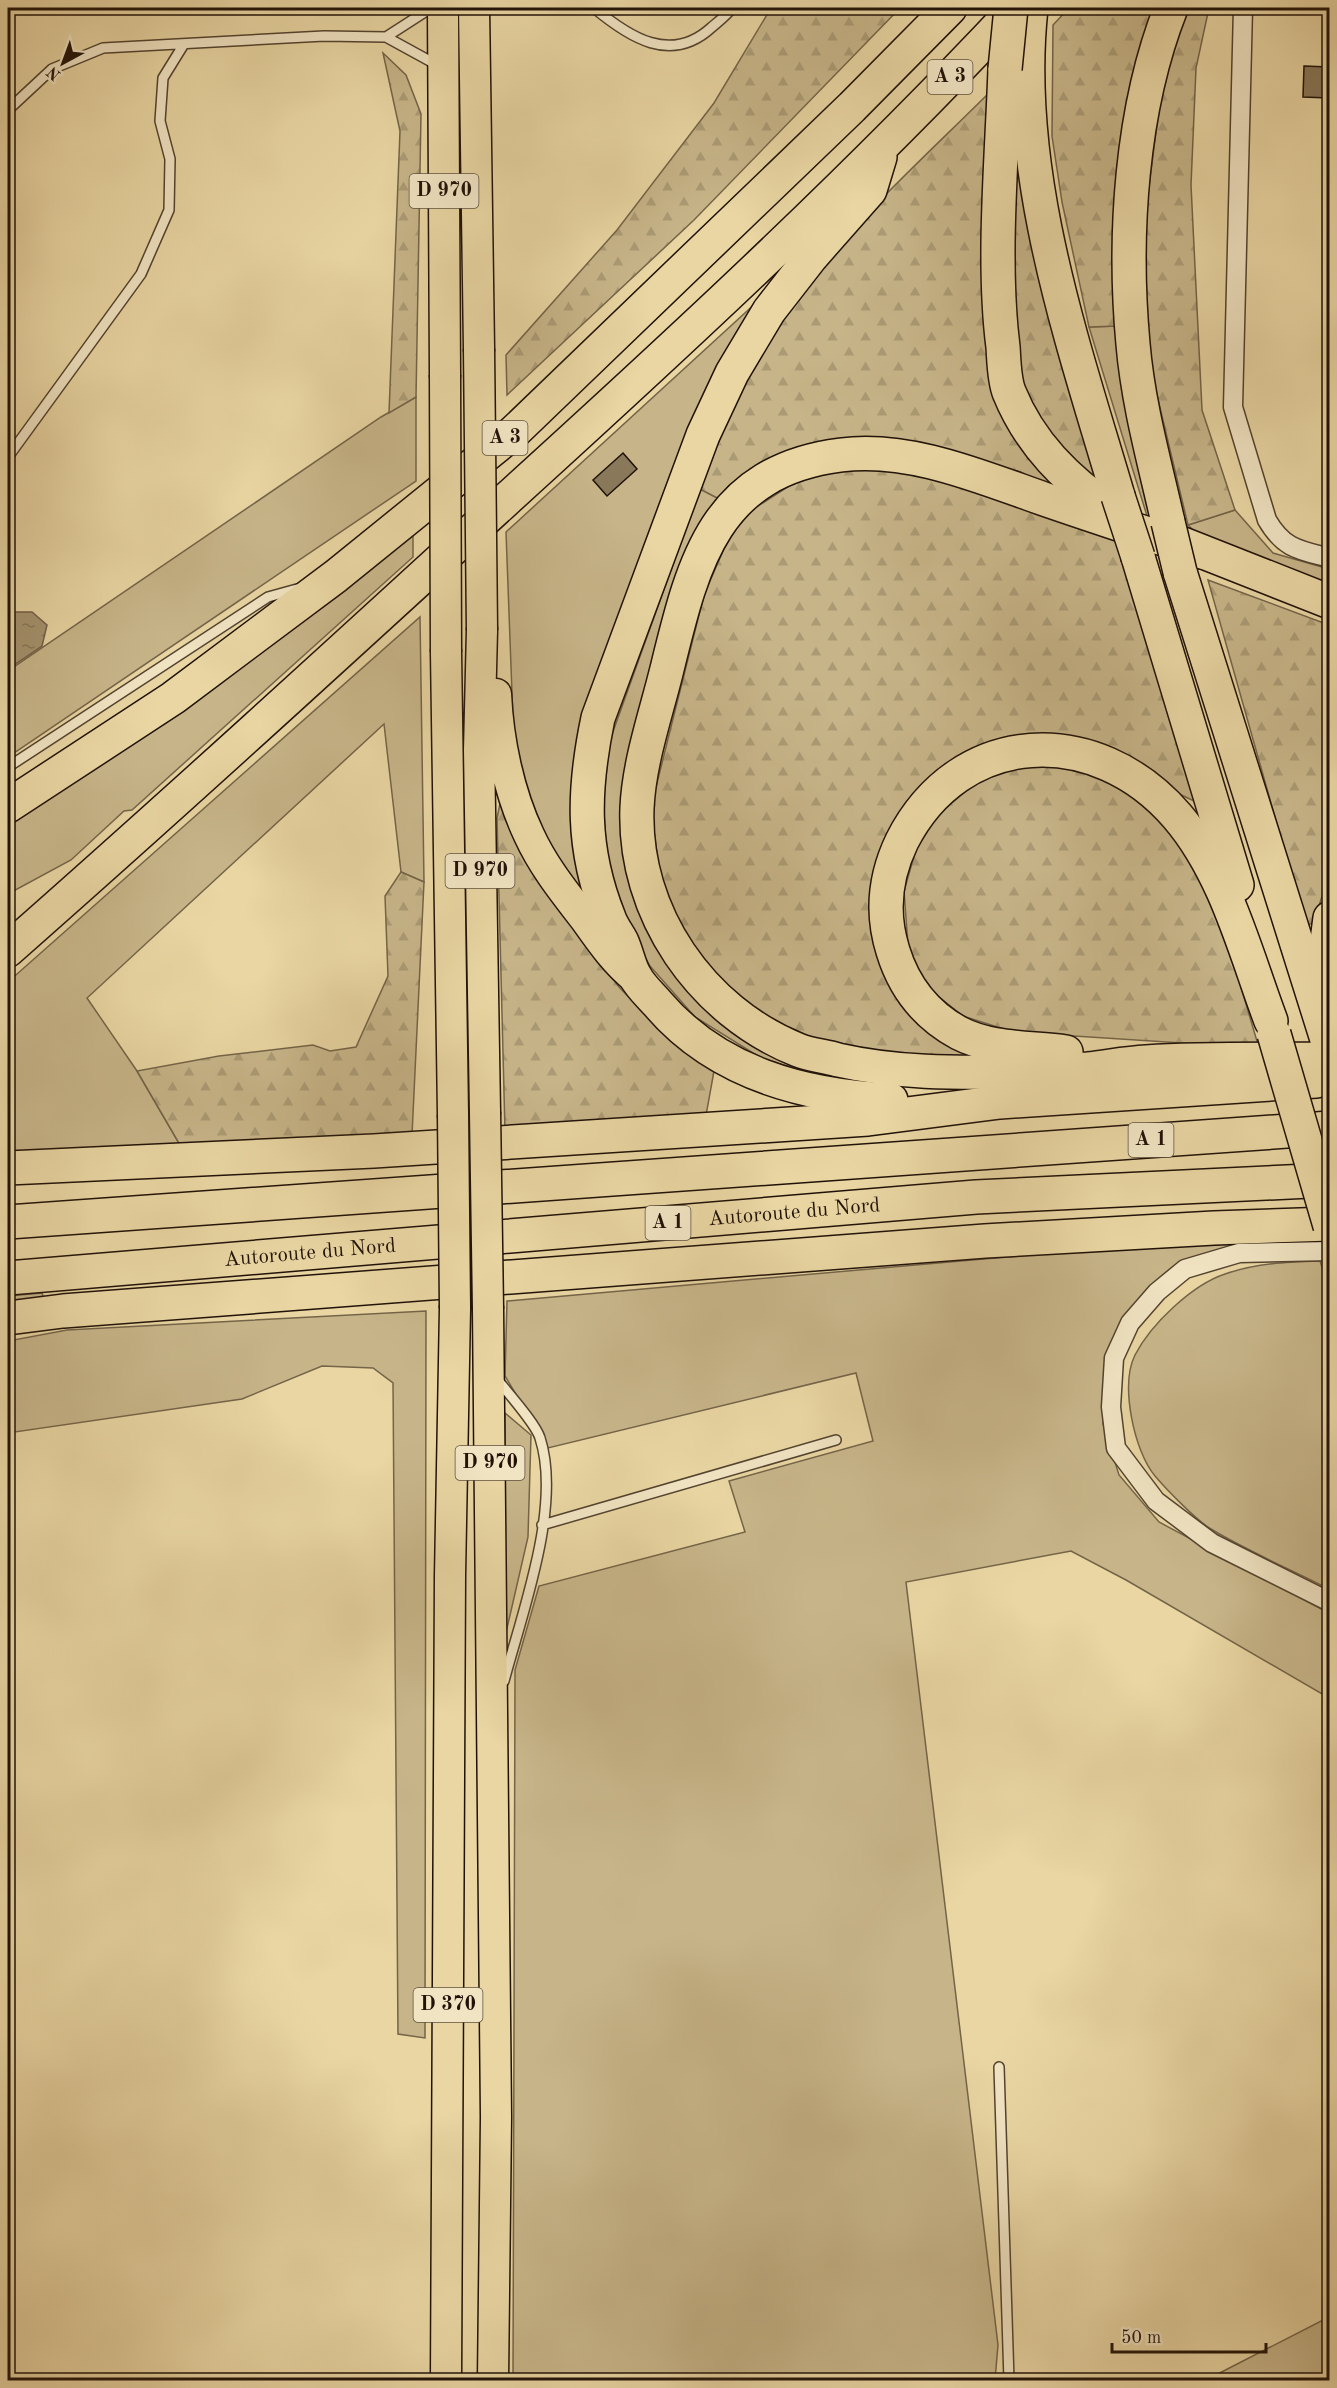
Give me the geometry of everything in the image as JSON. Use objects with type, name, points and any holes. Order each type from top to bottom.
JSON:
[{"type":"highway","name":"A 3","points":[[8,806],[173,698],[332,580],[514,432],[852,107],[950,8]]},
{"type":"highway","points":[[8,1318],[63,1311],[986,1241],[1214,1228],[1329,1225],[1273,1028],[1244,909],[1058,294],[1015,60],[1011,8]]},
{"type":"highway","name":"A 3","points":[[8,950],[173,804],[693,330],[883,146],[1016,8]]},
{"type":"highway","points":[[1031,8],[1015,60],[999,264],[1000,330],[1008,390],[1033,440],[1076,486],[1191,562]]},
{"type":"highway","points":[[1171,8],[1160,36],[1138,134],[1130,236],[1133,344],[1146,425],[1168,522],[1191,562],[1326,1038]]},
{"type":"highway","points":[[883,146],[870,190],[811,256],[769,311],[732,373],[703,435],[598,718],[588,766],[586,804],[589,848],[610,920],[622,942],[635,978],[675,1024],[712,1051],[744,1070],[780,1084],[850,1098],[1000,1102]]},
{"type":"highway","points":[[1329,602],[1191,562],[941,465],[892,456],[844,454],[798,464],[759,484],[726,513],[704,544],[686,592],[645,761],[637,807],[640,858],[652,906],[676,952],[711,993],[744,1020],[798,1050],[863,1065],[938,1074],[1084,1070],[1145,1062],[1329,1059]]},
{"type":"highway","points":[[1145,1062],[993,1045],[960,1033],[932,1014],[914,996],[897,966],[887,934],[885,891],[894,857],[916,814],[941,788],[974,767],[1010,754],[1030,750],[1051,750],[1095,758],[1119,768],[1142,783],[1177,815],[1202,850],[1221,885],[1273,1028]]},
{"type":"highway","points":[[1326,1038],[1329,993],[1325,956],[1329,918]]},
{"type":"highway","points":[[8,1168],[374,1151],[868,1119],[1000,1102],[1329,1080]]},
{"type":"highway","name":"A 1","points":[[8,1222],[1329,1128]]},
{"type":"highway","name":"Autoroute du Nord","points":[[8,1278],[976,1197],[1329,1180]]},
{"type":"main road","name":"D 970","points":[[443,8],[446,652],[455,1308],[450,1630]]},
{"type":"main road","name":"D 970","points":[[474,8],[482,630],[479,774],[491,1618]]},
{"type":"main road","points":[[482,630],[495,662],[497,711],[508,772],[529,835],[561,887],[608,951],[619,965],[635,978]]},
{"type":"main road","name":"D 370","points":[[491,1618],[496,2117],[493,2380]]},
{"type":"main road","name":"D 370","points":[[446,2380],[450,1630]]},
{"type":"street","points":[[1243,8],[1233,407],[1267,520],[1276,534],[1290,548],[1329,558]]},
{"type":"street","points":[[1329,1251],[1239,1253],[1185,1269],[1157,1292],[1130,1323],[1114,1358],[1111,1407],[1116,1448],[1156,1501],[1212,1543],[1329,1602]]},
{"type":"lane","points":[[386,37],[431,8]]},
{"type":"lane","points":[[594,8],[615,25],[648,43],[673,46],[702,36],[732,8]]},
{"type":"lane","points":[[8,110],[52,69],[103,48],[324,36],[386,37],[444,69]]},
{"type":"lane","points":[[8,457],[141,274],[170,210],[170,159],[160,121],[163,78],[184,44]]},
{"type":"lane","points":[[8,767],[268,597],[332,580]]},
{"type":"lane","points":[[489,1367],[540,1436],[548,1478],[538,1553],[492,1724]]},
{"type":"lane","points":[[542,1525],[836,1440]]},
{"type":"lane","points":[[999,2067],[1009,2380]]},
{"type":"green space","points":[[771,8],[900,8],[694,220],[507,395],[506,355],[617,230],[714,103]]},
{"type":"green space","points":[[1069,8],[1160,8],[1118,326],[1089,327],[1062,202],[1052,136],[1053,25]]},
{"type":"green space","points":[[1184,8],[1209,8],[1196,68],[1191,185],[1202,410],[1235,510],[1188,525],[1146,349],[1143,235],[1160,100]]},
{"type":"green space","points":[[383,53],[406,75],[421,114],[416,397],[389,413],[400,131]]},
{"type":"green space","points":[[997,85],[983,302],[1081,506],[877,442],[723,501],[700,489],[746,380],[791,303],[854,228]]},
{"type":"green space","points":[[1017,137],[1105,492],[1064,462],[1012,366]]},
{"type":"green space","points":[[769,291],[578,776],[582,899],[547,851],[514,747],[506,532]]},
{"type":"green space","points":[[1118,326],[1156,517],[1147,516],[1089,327]]},
{"type":"green space","points":[[416,397],[416,481],[8,757],[8,671],[381,417]]},
{"type":"green space","points":[[835,468],[908,468],[1117,540],[1194,801],[1167,788],[1111,752],[953,764],[875,902],[878,958],[902,1006],[937,1034],[972,1057],[898,1054],[821,1043],[793,1032],[747,1004],[717,975],[682,930],[659,871],[651,807],[704,595],[729,537],[752,510],[792,484]]},
{"type":"green space","points":[[700,489],[723,501],[629,781],[683,972],[880,1082],[821,1077],[761,1058],[695,1017],[650,966],[624,919],[608,870],[603,802],[610,740]]},
{"type":"green space","points":[[1235,510],[1273,553],[1329,569],[1329,587],[1197,534],[1188,525]]},
{"type":"green space","points":[[413,535],[413,557],[132,810],[124,811],[71,860],[8,894],[8,820]]},
{"type":"green space","points":[[1208,580],[1329,625],[1329,875],[1314,921],[1306,927]]},
{"type":"green space","points":[[420,617],[424,882],[401,872],[384,724],[87,998],[137,1071],[180,1145],[8,1153],[8,982]]},
{"type":"green space","points":[[1014,766],[1086,768],[1128,789],[1156,815],[1190,855],[1214,896],[1259,1048],[1013,1032],[963,1016],[924,985],[908,945],[904,891],[917,846],[934,818],[972,786]]},
{"type":"green space","points":[[502,794],[565,917],[619,987],[674,1044],[714,1071],[705,1121],[505,1132],[497,818]]},
{"type":"green space","points":[[401,872],[424,882],[412,1135],[180,1145],[137,1071],[219,1056],[313,1045],[330,1051],[356,1047],[388,976],[385,896]]},
{"type":"green space","points":[[1199,1240],[1239,1244],[1175,1276],[1108,1362],[1103,1424],[1119,1475],[1159,1522],[1329,1613],[1329,1698],[1126,1580],[1071,1551],[906,1582],[998,2345],[995,2380],[513,2380],[515,1670],[539,1586],[745,1532],[729,1481],[873,1441],[856,1373],[548,1448],[505,1376],[507,1301]]},
{"type":"green space","points":[[1320,1261],[1330,1291],[1329,1589],[1225,1537],[1205,1525],[1190,1512],[1160,1482],[1147,1465],[1135,1435],[1129,1400],[1131,1368],[1135,1355],[1151,1331],[1186,1296],[1212,1279],[1237,1270],[1272,1264]]},
{"type":"green space","points":[[42,1293],[45,1302],[8,1306],[8,1296]]},
{"type":"green space","points":[[426,1311],[425,2038],[398,2034],[393,1383],[373,1368],[322,1366],[242,1399],[8,1433],[8,1341],[67,1330]]},
{"type":"green space","points":[[505,1413],[531,1435],[528,1537],[505,1637]]},
{"type":"green space","points":[[1329,2317],[1329,2380],[1206,2380]]},
{"type":"water","points":[[8,612],[32,612],[47,625],[42,646],[8,669]]},
{"type":"building","points":[[1304,66],[1329,67],[1329,98],[1303,97]]},
{"type":"building","points":[[623,453],[637,469],[607,496],[593,480]]}]
